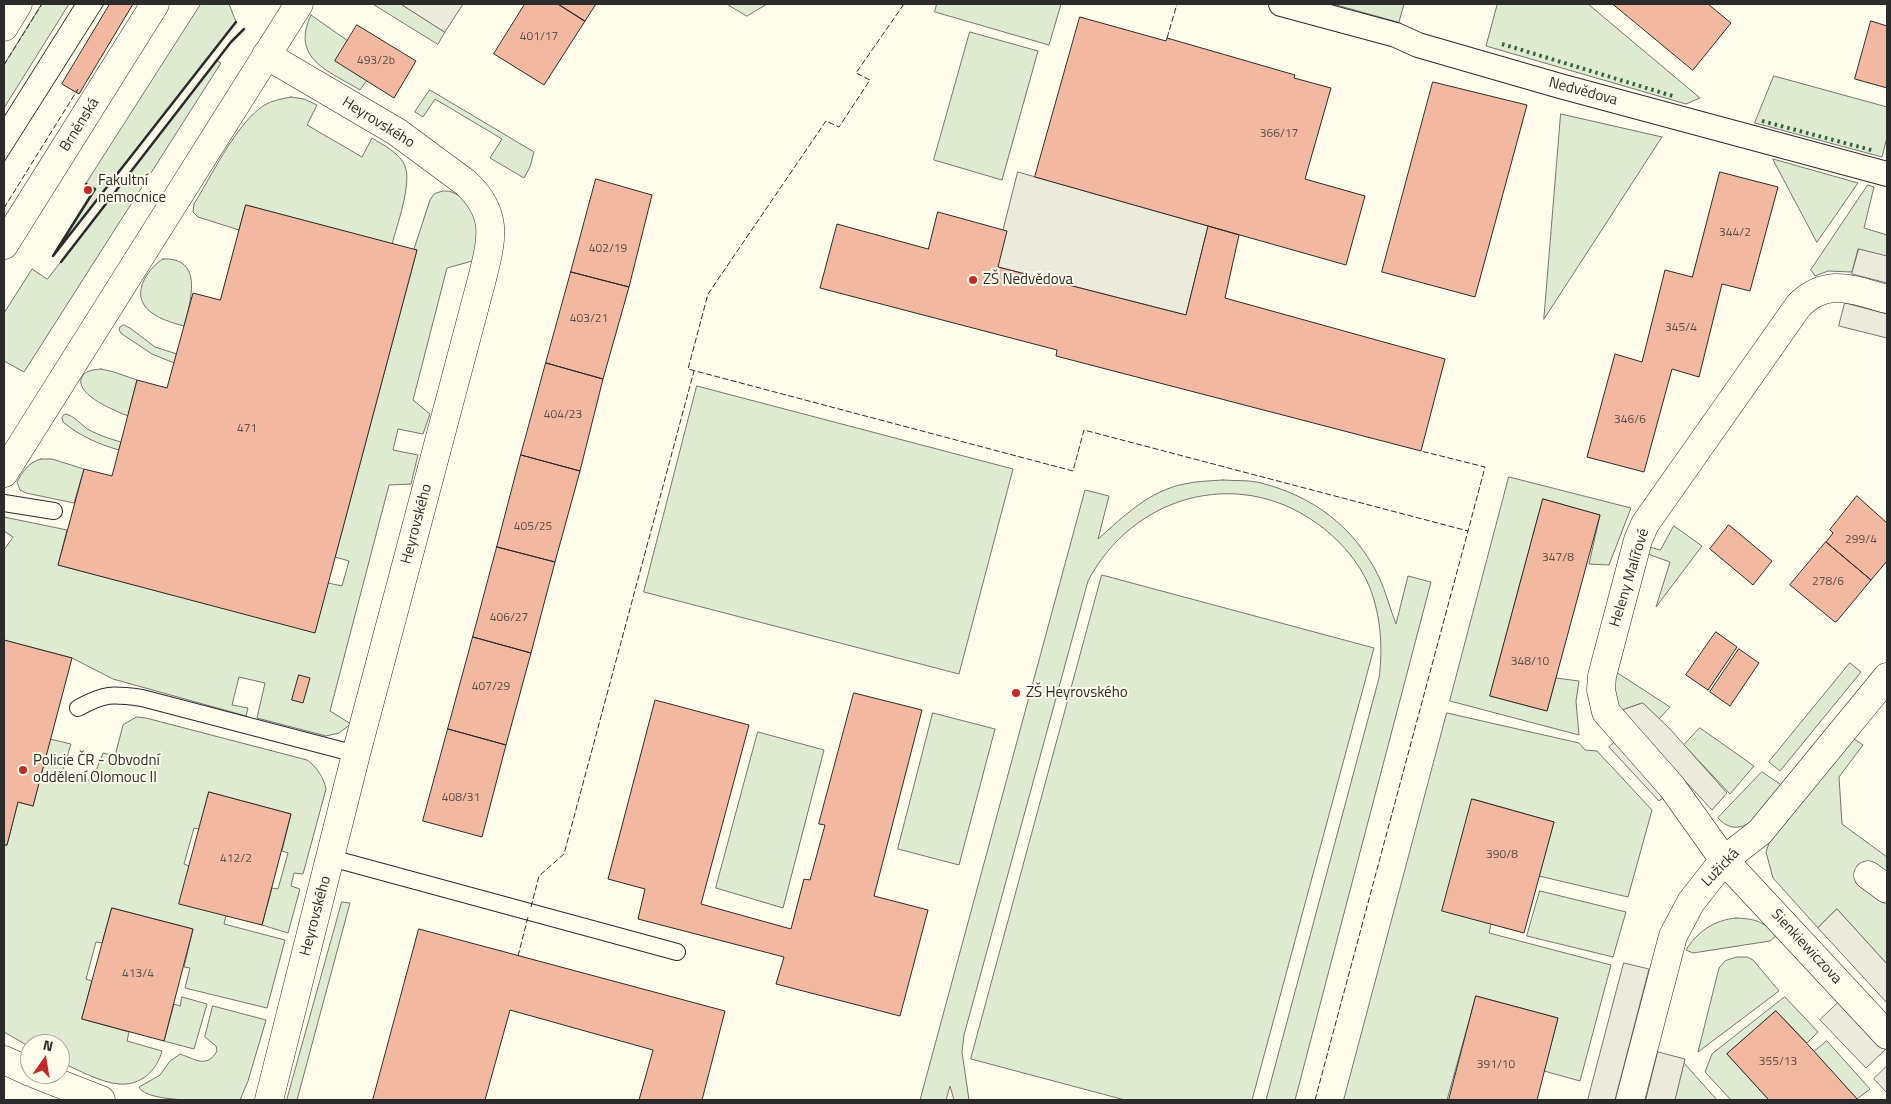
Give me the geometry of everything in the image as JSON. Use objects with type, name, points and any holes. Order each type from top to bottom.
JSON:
[{"type":"street","points":[[4,27],[18,4]]},
{"type":"street","name":"Brněnská","points":[[4,246],[156,4]]},
{"type":"street","points":[[4,473],[299,4]]},
{"type":"street","name":"Nedvědova","points":[[1281,4],[1396,35],[1418,45],[1560,86],[1887,174]]},
{"type":"street","name":"Heyrovského","points":[[266,56],[396,132],[466,183],[476,192],[483,203],[489,214],[492,226],[491,242],[484,272],[356,754],[268,1100]]},
{"type":"street","name":"Heleny Malířové","points":[[1724,860],[1672,787],[1606,712],[1601,690],[1606,660],[1638,540],[1651,514],[1799,305],[1806,298],[1824,288],[1840,287],[1887,299]]},
{"type":"street","name":"Lužická","points":[[1630,1100],[1673,936],[1690,902],[1724,860],[1760,832],[1887,677]]},
{"type":"street","name":"Sienkiewiczova","points":[[1724,860],[1887,1035]]},
{"type":"street","points":[[4,1060],[20,1067]]},
{"type":"street","points":[[60,1084],[101,1100]]},
{"type":"lane","points":[[4,504],[54,511]]},
{"type":"lane","points":[[78,708],[97,698],[117,694],[142,698],[356,754]]},
{"type":"lane","points":[[331,858],[677,952]]},
{"type":"green space","points":[[42,4],[69,4],[4,108],[4,65]]},
{"type":"green space","points":[[201,4],[229,4],[236,22],[53,256],[95,190],[86,184]]},
{"type":"green space","points":[[373,4],[401,4],[445,32],[438,44]]},
{"type":"green space","points":[[727,4],[767,4],[747,16]]},
{"type":"green space","points":[[937,4],[1061,4],[1049,45],[935,12]]},
{"type":"green space","points":[[1333,4],[1404,4],[1399,22]]},
{"type":"green space","points":[[1494,4],[1588,4],[1700,98],[1686,104],[1486,46],[1497,5]]},
{"type":"green space","points":[[311,15],[348,41],[367,80],[360,90],[325,70],[309,53],[305,43],[306,30]]},
{"type":"green space","points":[[970,32],[1038,51],[1002,180],[934,160]]},
{"type":"green space","points":[[217,61],[221,63],[24,372],[4,361],[4,313],[32,269],[47,279]]},
{"type":"green space","points":[[1774,76],[1887,107],[1887,137],[1882,157],[1755,123]]},
{"type":"green space","points":[[430,90],[534,152],[530,167],[524,178],[490,158],[502,139],[435,99],[423,117],[415,112]]},
{"type":"green space","points":[[291,97],[304,99],[317,105],[307,125],[362,157],[372,138],[391,150],[403,161],[407,174],[407,183],[392,244],[246,205],[239,230],[198,217],[193,212],[194,204],[232,141],[249,118],[266,104]]},
{"type":"green space","points":[[1561,114],[1662,137],[1544,319]]},
{"type":"green space","points":[[1773,159],[1858,183],[1817,242]]},
{"type":"green space","points":[[1868,185],[1874,187],[1864,228],[1887,235],[1887,257],[1858,249],[1852,272],[1828,271],[1815,276],[1811,270]]},
{"type":"green space","points":[[450,191],[456,194],[466,203],[474,215],[479,232],[476,260],[447,268],[413,400],[430,414],[423,434],[398,429],[393,450],[418,455],[411,484],[389,485],[330,711],[351,724],[339,733],[326,736],[257,718],[265,683],[239,677],[232,705],[248,708],[246,716],[113,679],[72,658],[4,640],[4,550],[13,537],[4,531],[4,517],[67,530],[58,565],[315,632],[328,583],[342,586],[349,561],[335,557],[417,250],[414,249],[430,200],[434,194]]},
{"type":"green space","points":[[163,259],[176,260],[185,265],[190,273],[192,283],[191,294],[184,326],[157,316],[144,305],[141,297],[141,288],[145,278],[153,267]]},
{"type":"green space","points":[[124,325],[155,347],[177,354],[174,363],[152,354],[122,334],[119,330]]},
{"type":"green space","points":[[101,369],[137,380],[128,416],[98,402],[81,385],[81,379],[84,374]]},
{"type":"green space","points":[[697,386],[1013,469],[959,674],[644,592]]},
{"type":"green space","points":[[65,414],[74,418],[89,430],[121,442],[119,450],[97,442],[76,431],[63,422],[62,418]]},
{"type":"green space","points":[[41,459],[52,459],[84,469],[74,503],[26,493],[20,490],[17,482],[22,474],[30,465]]},
{"type":"green space","points":[[1509,477],[1631,508],[1609,565],[1589,564],[1600,515],[1543,499],[1490,696],[1547,711],[1556,678],[1579,681],[1576,701],[1579,735],[1450,701]]},
{"type":"green space","points":[[1223,480],[1253,481],[1277,488],[1296,495],[1329,515],[1357,542],[1369,559],[1379,577],[1396,624],[1408,576],[1431,582],[1295,1100],[1266,1100],[1379,678],[1381,644],[1379,621],[1370,588],[1360,569],[1340,543],[1324,528],[1284,505],[1252,496],[1220,494],[1188,499],[1158,511],[1131,528],[1107,552],[1088,581],[964,1035],[962,1052],[969,1100],[954,1100],[950,1086],[946,1100],[920,1100],[1085,490],[1109,496],[1098,539],[1148,498],[1159,492],[1189,483]]},
{"type":"green space","points":[[1674,526],[1702,546],[1656,607],[1670,562],[1645,553],[1646,546],[1660,550]]},
{"type":"green space","points":[[1102,575],[1374,648],[1252,1100],[1125,1100],[971,1059]]},
{"type":"green space","points":[[1850,663],[1861,672],[1780,771],[1769,762]]},
{"type":"green space","points":[[1613,670],[1670,707],[1659,719],[1643,703],[1620,711],[1616,703]]},
{"type":"green space","points":[[933,713],[995,729],[959,865],[898,849]]},
{"type":"green space","points":[[1447,713],[1579,743],[1585,750],[1597,751],[1652,810],[1628,897],[1539,876],[1554,822],[1473,799],[1491,924],[1489,933],[1611,965],[1580,1081],[1544,1071],[1558,1018],[1476,996],[1447,1100],[1344,1100]]},
{"type":"green space","points":[[137,717],[146,718],[307,760],[319,773],[326,789],[303,874],[294,873],[291,886],[300,889],[288,933],[262,925],[272,888],[278,889],[288,853],[282,851],[291,814],[209,792],[200,829],[194,828],[184,864],[189,866],[226,915],[224,924],[285,940],[267,1008],[185,988],[190,968],[184,967],[193,929],[112,908],[102,943],[96,942],[86,979],[92,981],[82,1019],[129,1032],[127,1041],[162,1051],[160,1058],[147,1075],[134,1082],[119,1084],[97,1078],[70,1066],[70,1034],[20,1034],[20,1041],[4,1032],[4,845],[7,845],[18,802],[33,806],[50,739],[71,744],[62,773],[92,781],[103,753],[115,756],[123,725]]},
{"type":"green space","points":[[1700,728],[1754,766],[1730,794],[1684,745]]},
{"type":"green space","points":[[758,732],[824,750],[783,908],[716,888]]},
{"type":"green space","points":[[1851,737],[1863,745],[1839,777],[1842,824],[1887,857],[1887,878],[1882,896],[1887,903],[1887,964],[1837,909],[1818,928],[1773,878],[1766,852],[1774,828]]},
{"type":"green space","points":[[1762,772],[1783,786],[1763,811],[1746,825],[1737,827],[1727,825],[1718,818]]},
{"type":"green space","points":[[1540,891],[1626,912],[1613,957],[1527,936]]},
{"type":"green space","points":[[342,902],[350,903],[297,1100],[287,1100]]},
{"type":"green space","points":[[1736,918],[1758,922],[1777,935],[1770,941],[1693,953],[1686,950],[1701,932],[1713,924]]},
{"type":"green space","points":[[1737,957],[1747,957],[1753,960],[1779,991],[1698,1052],[1719,968],[1725,961]]},
{"type":"green space","points":[[182,997],[207,1004],[194,1049],[164,1041],[174,1004],[180,1006]]},
{"type":"green space","points":[[1785,997],[1818,1032],[1807,1043],[1776,1011],[1727,1054],[1769,1100],[1731,1100],[1705,1072],[1712,1054]]},
{"type":"green space","points":[[213,1006],[266,1020],[248,1081],[240,1100],[169,1099],[145,1092],[139,1087],[160,1075],[170,1061],[180,1054],[200,1061],[209,1060],[213,1057],[217,1051],[216,1046],[205,1037]]},
{"type":"green space","points":[[1827,1041],[1870,1089],[1857,1099],[1814,1052]]},
{"type":"green space","points":[[1684,1063],[1717,1100],[1675,1100]]},
{"type":"shaded area","points":[[401,4],[463,4],[445,32]]},
{"type":"shaded area","points":[[1018,172],[1208,226],[1186,315],[998,267],[1003,230]]},
{"type":"shaded area","points":[[1859,249],[1887,256],[1887,283],[1852,274]]},
{"type":"shaded area","points":[[1845,303],[1887,314],[1887,338],[1839,326]]},
{"type":"shaded area","points":[[1643,703],[1670,729],[1727,793],[1712,810],[1620,711]]},
{"type":"shaded area","points":[[1616,741],[1666,795],[1659,801],[1609,747]]},
{"type":"shaded area","points":[[1837,909],[1887,964],[1887,1003],[1818,928]]},
{"type":"shaded area","points":[[1624,963],[1649,969],[1615,1100],[1588,1100]]},
{"type":"shaded area","points":[[1841,1000],[1886,1049],[1866,1068],[1820,1020]]},
{"type":"shaded area","points":[[1658,1052],[1685,1059],[1675,1100],[1646,1100]]},
{"type":"shaded area","points":[[1887,1066],[1887,1093],[1874,1079]]},
{"type":"building","points":[[110,4],[133,4],[79,94],[62,84]]},
{"type":"building","points":[[525,4],[558,4],[585,21],[544,85],[494,54]]},
{"type":"building","points":[[558,4],[596,4],[585,21]]},
{"type":"building","points":[[1613,4],[1708,4],[1731,23],[1693,70]]},
{"type":"building","points":[[1080,17],[1166,41],[1167,38],[1295,75],[1294,78],[1331,88],[1305,179],[1365,196],[1346,265],[1035,177]]},
{"type":"building","points":[[1871,21],[1887,26],[1887,88],[1855,79]]},
{"type":"building","points":[[357,25],[416,61],[394,98],[335,61]]},
{"type":"building","points":[[1433,82],[1527,105],[1475,297],[1382,272]]},
{"type":"building","points":[[1720,172],[1778,187],[1750,291],[1722,284],[1699,377],[1672,369],[1644,472],[1587,457],[1615,354],[1642,362],[1665,270],[1692,277]]},
{"type":"building","points":[[596,179],[652,195],[629,287],[571,272]]},
{"type":"building","points":[[246,205],[417,250],[315,633],[58,565],[84,469],[112,476],[137,380],[167,388],[193,293],[220,300]]},
{"type":"building","points":[[938,212],[1007,231],[998,267],[1186,315],[1208,226],[1239,235],[1225,298],[1445,359],[1421,451],[1056,356],[1057,350],[820,288],[837,224],[928,249]]},
{"type":"building","points":[[571,272],[629,287],[603,379],[546,363]]},
{"type":"building","points":[[546,363],[603,379],[580,471],[521,455]]},
{"type":"building","points":[[521,455],[580,471],[555,562],[497,547]]},
{"type":"building","points":[[1857,496],[1887,523],[1887,561],[1871,580],[1826,542],[1833,533],[1830,530]]},
{"type":"building","points":[[1543,499],[1600,515],[1547,711],[1490,696]]},
{"type":"building","points":[[1729,525],[1772,561],[1753,585],[1710,549]]},
{"type":"building","points":[[1826,542],[1871,580],[1835,622],[1790,585]]},
{"type":"building","points":[[497,547],[555,562],[531,653],[473,637]]},
{"type":"building","points":[[1716,632],[1737,647],[1708,690],[1686,675]]},
{"type":"building","points":[[473,637],[531,653],[506,745],[448,729]]},
{"type":"building","name":"Policie ČR - Obvodní oddělení Olomouc II","points":[[4,640],[72,658],[33,806],[18,802],[7,845],[4,845]]},
{"type":"building","points":[[1739,649],[1759,663],[1730,706],[1710,692]]},
{"type":"building","points":[[299,675],[310,678],[303,703],[292,700]]},
{"type":"building","points":[[854,693],[922,710],[874,896],[928,910],[900,1016],[776,984],[784,957],[638,919],[645,889],[608,879],[655,700],[749,725],[701,904],[791,929],[804,879],[810,880],[825,825],[819,824]]},
{"type":"building","points":[[448,729],[506,745],[482,837],[423,821]]},
{"type":"building","points":[[209,792],[291,814],[262,925],[179,904]]},
{"type":"building","points":[[1472,799],[1554,822],[1524,933],[1442,911]]},
{"type":"building","points":[[112,908],[193,929],[164,1041],[82,1019]]},
{"type":"building","points":[[419,929],[725,1011],[702,1100],[639,1100],[653,1050],[510,1010],[485,1100],[373,1100]]},
{"type":"building","points":[[1476,996],[1558,1018],[1537,1100],[1449,1100]]},
{"type":"building","points":[[1776,1011],[1858,1100],[1769,1100],[1727,1054]]},
{"type":"tram line","points":[[4,117],[75,4]]},
{"type":"tram line","points":[[4,162],[104,4]]},
{"type":"hedge","points":[[1502,44],[1676,97]]},
{"type":"hedge","points":[[1762,121],[1875,151]]},
{"type":"fence","points":[[4,65],[42,4]]},
{"type":"fence","points":[[904,4],[856,73],[870,80],[839,127],[826,121],[708,294],[688,369],[1073,471],[1084,430],[1468,531],[1485,467],[1421,451]]},
{"type":"fence","points":[[1167,38],[1177,4]]},
{"type":"fence","points":[[4,208],[78,89]]},
{"type":"fence","points":[[531,907],[539,876],[564,854],[694,371]]},
{"type":"fence","points":[[1315,1100],[1468,531]]},
{"type":"fence","points":[[518,956],[528,917]]},
{"type":"wall","points":[[86,184],[95,189],[53,256],[236,22]]},
{"type":"wall","points":[[61,262],[231,42],[244,29]]},
{"type":"place","name":"Fakultní nemocnice","points":[[88,190]]},
{"type":"place","name":"ZŠ Nedvědova","points":[[973,280]]},
{"type":"place","name":"ZŠ Heyrovského","points":[[1016,693]]},
{"type":"place","name":"Policie ČR - Obvodní oddělení Olomouc II","points":[[23,770]]}]
